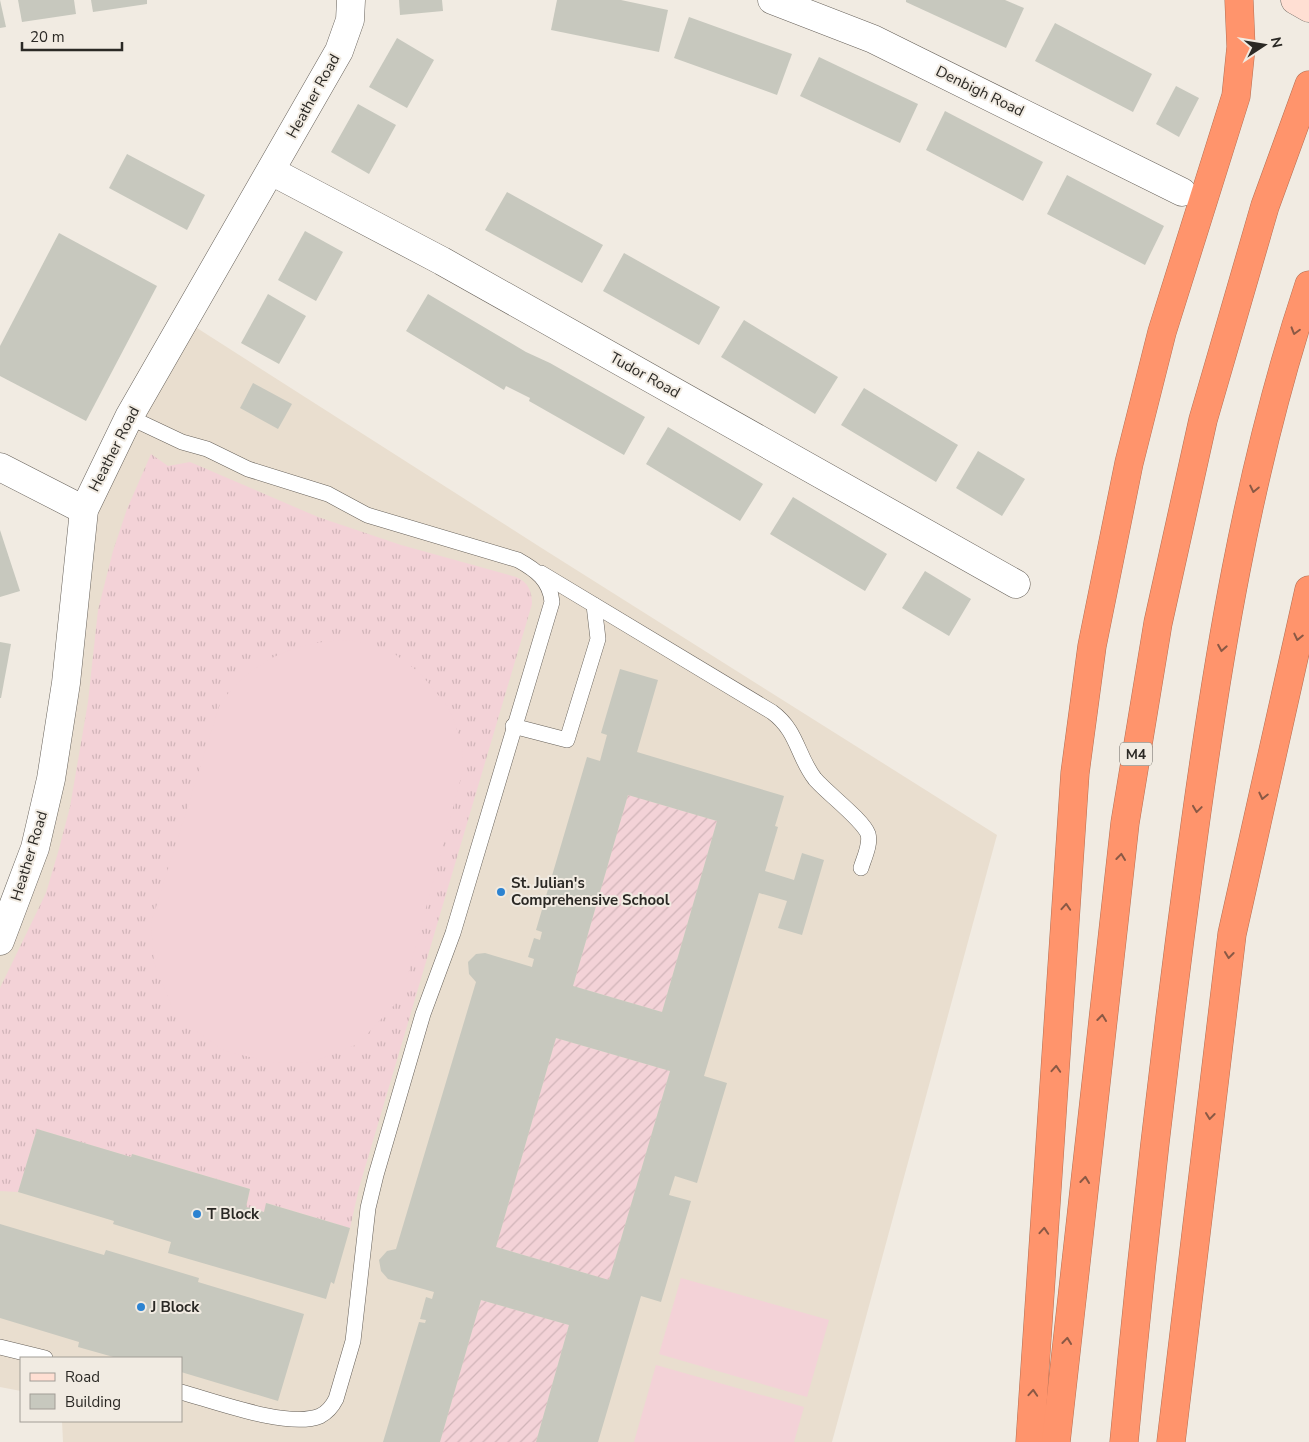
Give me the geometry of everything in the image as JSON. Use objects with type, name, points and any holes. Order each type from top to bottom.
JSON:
[{"type":"highway","points":[[1030,1442],[1075,773],[1092,646],[1128,463],[1162,332],[1236,96],[1241,47],[1239,0]]},
{"type":"highway","name":"M4","points":[[1056,1442],[1125,823],[1158,623],[1203,420],[1266,206],[1309,85]]},
{"type":"highway","points":[[1124,1442],[1176,969],[1210,713],[1226,620],[1266,433],[1309,285]]},
{"type":"highway","points":[[1171,1442],[1232,934],[1309,590]]},
{"type":"street","name":"Heather Road","points":[[1,937],[35,848],[52,779],[66,683],[84,510],[128,417],[339,51],[350,20],[351,0]]},
{"type":"street","name":"Denbigh Road","points":[[772,0],[873,39],[1182,192]]},
{"type":"street","name":"Tudor Road","points":[[271,171],[442,261],[1016,584]]},
{"type":"street","points":[[0,466],[84,510]]},
{"type":"lane","points":[[128,417],[182,442],[207,449],[248,469],[328,494],[367,515],[518,560],[772,712],[784,722],[794,736],[813,776],[866,831],[868,844],[861,868]]},
{"type":"lane","points":[[182,1392],[246,1410],[296,1419],[322,1415],[331,1408],[336,1400],[355,1334],[367,1217],[376,1175],[423,1014],[453,932],[513,726],[552,607],[549,588],[540,574],[533,568]]},
{"type":"lane","points":[[513,726],[568,740],[598,639],[594,605]]},
{"type":"lane","points":[[0,1347],[41,1357]]},
{"type":"shaded area","name":"St. Julian's Comprehensive School","points":[[186,321],[997,835],[832,1442],[63,1442],[62,1422],[182,1422],[182,1357],[20,1357],[20,1391],[0,1387],[0,941],[35,848],[84,510]]},
{"type":"green space","points":[[151,454],[168,466],[190,462],[318,517],[401,545],[516,577],[526,584],[531,595],[532,604],[359,1188],[350,1228],[267,1203],[264,1212],[246,1207],[250,1189],[133,1154],[131,1157],[37,1129],[18,1192],[0,1191],[0,988],[46,893],[59,849],[70,807],[88,702],[98,610],[113,551],[127,509]]},
{"type":"green space","points":[[349,640],[388,649],[420,673],[448,707],[463,745],[462,774],[406,982],[395,1004],[358,1044],[310,1063],[271,1062],[225,1051],[196,1031],[172,1007],[154,963],[151,923],[220,704],[246,676],[276,656],[311,644]]},
{"type":"green space","points":[[628,795],[717,821],[662,1012],[573,986]]},
{"type":"green space","points":[[556,1038],[670,1071],[609,1280],[496,1247]]},
{"type":"green space","points":[[681,1278],[829,1320],[807,1397],[659,1354]]},
{"type":"green space","points":[[481,1300],[569,1325],[536,1442],[440,1442]]},
{"type":"green space","points":[[656,1365],[804,1407],[794,1442],[634,1442]]},
{"type":"building","points":[[0,0],[6,27],[0,28]]},
{"type":"building","points":[[18,0],[74,0],[76,14],[22,22]]},
{"type":"building","points":[[91,0],[147,0],[147,4],[93,12]]},
{"type":"building","points":[[399,0],[442,0],[443,11],[400,15]]},
{"type":"building","points":[[557,0],[621,0],[668,10],[659,52],[551,30]]},
{"type":"building","points":[[906,0],[1005,0],[1024,8],[1006,48],[906,2]]},
{"type":"building","points":[[689,17],[792,54],[777,95],[674,58]]},
{"type":"building","points":[[1055,23],[1152,74],[1133,112],[1035,61]]},
{"type":"building","points":[[397,38],[434,60],[407,108],[369,87]]},
{"type":"building","points":[[819,57],[918,104],[900,143],[800,96]]},
{"type":"building","points":[[1176,86],[1199,98],[1179,137],[1156,124]]},
{"type":"building","points":[[358,104],[396,125],[369,174],[331,152]]},
{"type":"building","points":[[945,111],[1043,162],[1023,201],[926,150]]},
{"type":"building","points":[[127,154],[205,195],[187,230],[109,188]]},
{"type":"building","points":[[1067,175],[1164,226],[1145,265],[1047,214]]},
{"type":"building","points":[[507,192],[603,245],[582,283],[485,230]]},
{"type":"building","points":[[305,231],[343,252],[316,301],[278,280]]},
{"type":"building","points":[[59,233],[157,286],[86,421],[0,376],[0,346]]},
{"type":"building","points":[[624,253],[720,307],[699,345],[603,291]]},
{"type":"building","points":[[268,294],[306,316],[279,364],[241,343]]},
{"type":"building","points":[[428,294],[526,352],[550,363],[645,417],[624,455],[529,401],[530,398],[506,386],[504,390],[406,331]]},
{"type":"building","points":[[744,320],[838,377],[815,414],[721,357]]},
{"type":"building","points":[[253,383],[292,404],[278,429],[240,408]]},
{"type":"building","points":[[864,388],[958,445],[936,482],[841,425]]},
{"type":"building","points":[[668,427],[763,484],[740,521],[646,464]]},
{"type":"building","points":[[978,451],[1025,479],[1002,516],[956,488]]},
{"type":"building","points":[[793,497],[887,554],[865,591],[770,534]]},
{"type":"building","points":[[0,530],[20,591],[0,597]]},
{"type":"building","points":[[925,571],[971,599],[949,636],[902,608]]},
{"type":"building","points":[[0,642],[11,644],[1,698],[0,698]]},
{"type":"building","points":[[620,669],[658,680],[637,752],[784,796],[775,826],[778,827],[765,871],[794,880],[802,853],[824,860],[802,935],[778,928],[787,901],[759,893],[704,1076],[727,1083],[697,1183],[675,1176],[669,1195],[691,1201],[661,1302],[641,1296],[598,1442],[536,1442],[569,1325],[481,1300],[440,1442],[383,1442],[419,1322],[425,1323],[426,1320],[420,1319],[426,1297],[432,1299],[434,1292],[388,1279],[381,1271],[379,1260],[387,1251],[396,1249],[476,982],[469,974],[468,962],[476,954],[485,953],[532,967],[534,959],[528,957],[534,938],[540,940],[542,932],[536,930],[587,757],[600,761],[607,735],[601,733]],"holes":[[[628,795],[717,821],[662,1012],[573,986]],[[556,1038],[670,1071],[609,1280],[496,1247]]]},
{"type":"building","name":"T Block","points":[[37,1129],[131,1157],[132,1154],[250,1189],[246,1207],[264,1212],[266,1203],[350,1228],[334,1284],[331,1282],[326,1299],[168,1253],[171,1242],[113,1224],[114,1221],[18,1192]]},
{"type":"building","name":"J Block","points":[[0,1224],[104,1255],[106,1250],[199,1278],[198,1282],[304,1314],[278,1401],[182,1372],[182,1357],[113,1357],[78,1347],[79,1342],[0,1318]]},
{"type":"place","name":"St. Julian's Comprehensive School","points":[[501,892]]},
{"type":"place","name":"T Block","points":[[197,1214]]},
{"type":"place","name":"J Block","points":[[141,1307]]}]
